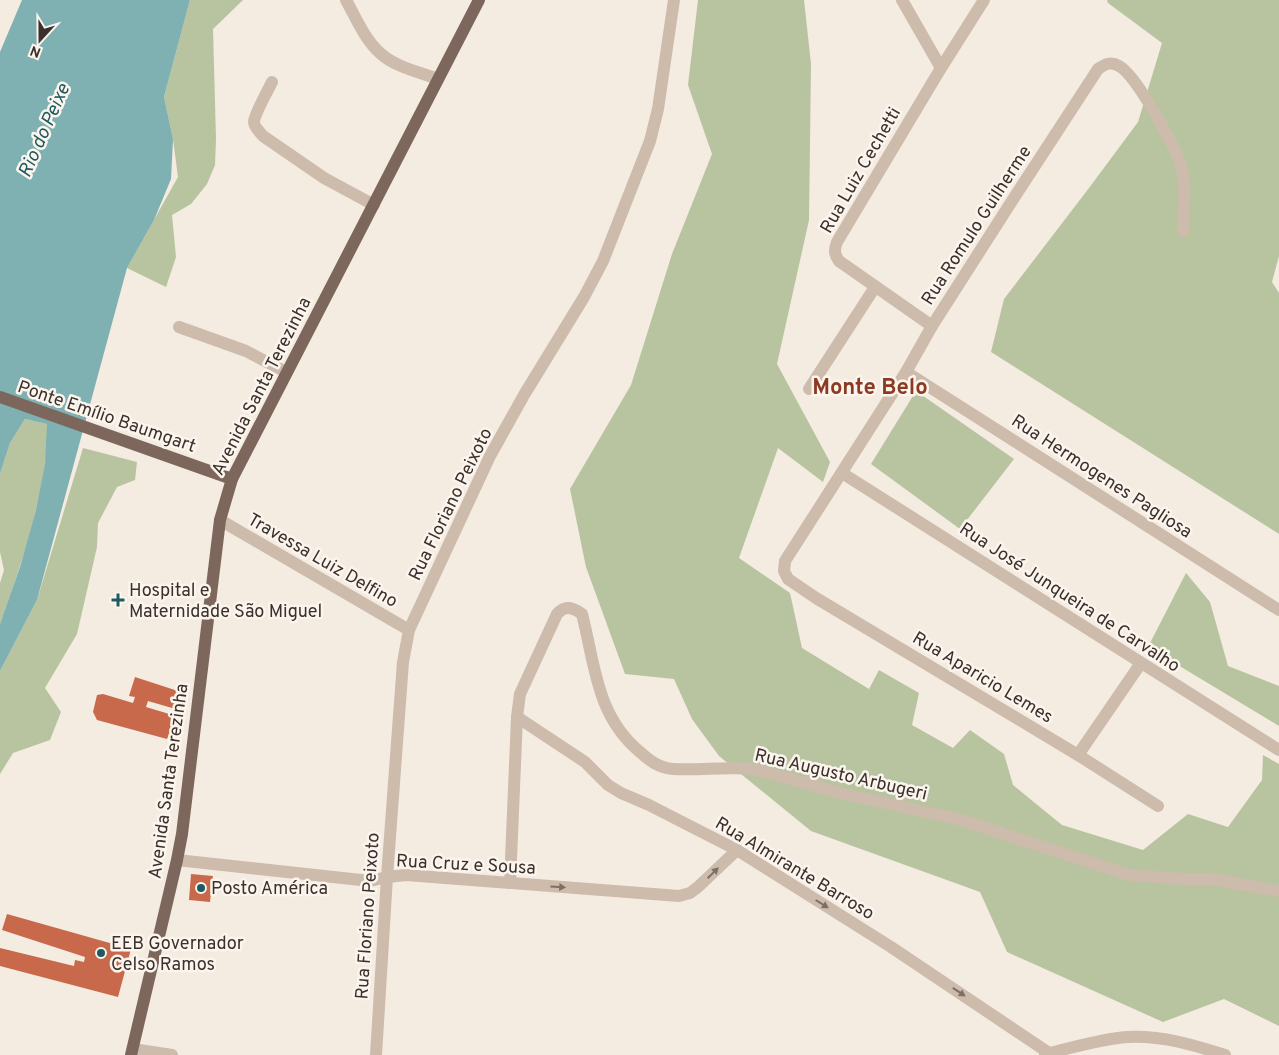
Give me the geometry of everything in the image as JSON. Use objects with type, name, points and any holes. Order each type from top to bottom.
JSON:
[{"type":"main road","name":"Avenida Santa Terezinha","points":[[132,1052],[182,834],[220,520],[232,479],[478,0]]},
{"type":"main road","name":"Ponte Emílio Baumgart","points":[[0,397],[232,479]]},
{"type":"street","points":[[346,0],[368,39],[380,54],[398,64],[438,79]]},
{"type":"street","name":"Rua Floriano Peixoto","points":[[376,1055],[403,662],[409,630],[490,456],[524,395],[584,297],[602,261],[650,141],[658,109],[674,0]]},
{"type":"street","points":[[902,0],[941,68]]},
{"type":"street","name":"Rua Luiz Cechetti","points":[[932,326],[839,261],[835,256],[834,249],[941,68],[984,0]]},
{"type":"street","name":"Rua Romulo Guilherme","points":[[788,579],[784,571],[785,561],[906,372],[932,326],[1010,204],[1098,70],[1104,65],[1112,63],[1120,66],[1127,72],[1149,104],[1176,153],[1184,183],[1183,231]]},
{"type":"street","points":[[272,82],[256,114],[254,123],[257,129],[263,136],[324,178],[374,205]]},
{"type":"street","points":[[809,389],[875,287]]},
{"type":"street","points":[[179,327],[246,351],[286,372]]},
{"type":"street","name":"Rua Hermogenes Pagliosa","points":[[906,372],[1279,610]]},
{"type":"street","name":"Rua José Junqueira de Carvalho","points":[[842,473],[1279,750]]},
{"type":"street","name":"Travessa Luiz Delfino","points":[[220,520],[409,630]]},
{"type":"street","name":"Rua Aparicio Lemes","points":[[788,579],[1078,755],[1158,806]]},
{"type":"street","name":"Rua Augusto Arbugeri","points":[[510,883],[517,717],[520,694],[557,614],[562,609],[575,609],[582,614],[600,692],[608,712],[617,727],[633,746],[660,767],[673,769],[754,769],[844,794],[958,819],[1129,875],[1212,880],[1279,891]]},
{"type":"street","points":[[1078,755],[1141,663]]},
{"type":"street","name":"Rua Almirante Barroso","points":[[517,717],[585,762],[608,785],[737,850],[891,948],[1048,1054]]},
{"type":"street","name":"Rua Cruz e Sousa","points":[[177,860],[370,880],[406,875],[679,896],[690,893],[698,887],[737,850]]},
{"type":"street","points":[[1048,1054],[1128,1037],[1163,1039],[1225,1055]]},
{"type":"street","points":[[132,1052],[172,1055]]},
{"type":"green space","points":[[190,0],[243,0],[213,29],[215,165],[207,184],[191,204],[172,215],[176,257],[166,287],[127,268],[178,177],[173,139],[164,97]]},
{"type":"green space","points":[[698,0],[804,0],[811,64],[809,220],[777,364],[830,462],[823,482],[778,448],[739,558],[790,593],[802,648],[869,689],[879,670],[919,693],[912,725],[953,748],[970,730],[1004,754],[1013,785],[1062,825],[1143,850],[1188,814],[1228,827],[1262,780],[1263,755],[1279,764],[1279,1026],[1224,999],[1163,1022],[1007,952],[980,892],[811,831],[719,756],[692,719],[674,679],[625,674],[586,567],[570,489],[631,385],[672,254],[712,154],[688,85]]},
{"type":"green space","points":[[1107,0],[1279,0],[1279,256],[1272,282],[1279,293],[1279,534],[991,352],[1004,299],[1138,122],[1162,43],[1108,3]]},
{"type":"green space","points":[[916,391],[1014,459],[960,529],[871,464]]},
{"type":"green space","points":[[25,419],[48,424],[46,461],[32,526],[0,624],[0,583],[4,570],[0,552],[0,474],[10,443]]},
{"type":"green space","points":[[83,448],[137,462],[135,480],[117,487],[98,523],[97,547],[77,634],[45,688],[61,712],[50,740],[13,753],[0,774],[0,671],[37,600]]},
{"type":"green space","points":[[1186,573],[1210,602],[1228,666],[1279,686],[1279,726],[1148,647]]},
{"type":"water","name":"Rio do Peixe","points":[[22,0],[190,0],[164,97],[173,139],[171,179],[154,220],[127,268],[37,600],[0,671],[0,624],[20,567],[36,510],[45,464],[47,424],[25,419],[10,443],[0,474],[0,52]]},
{"type":"building","points":[[135,677],[184,693],[179,710],[148,701],[146,707],[176,716],[167,739],[97,720],[93,712],[97,695],[103,694],[133,703],[135,697],[129,696]]},
{"type":"building","name":"Posto América","points":[[191,874],[213,876],[210,902],[189,900]]},
{"type":"building","name":"EEB Governador Celso Ramos","points":[[7,914],[131,949],[118,997],[0,966],[0,948],[74,966],[75,960],[84,962],[85,957],[2,930]]},
{"type":"place","name":"Hospital e Maternidade São Miguel","points":[[118,600]]},
{"type":"place","name":"Posto América","points":[[201,888]]},
{"type":"place","name":"EEB Governador Celso Ramos","points":[[101,953]]},
{"type":"district","name":"Monte Belo","points":[[870,386]]}]
